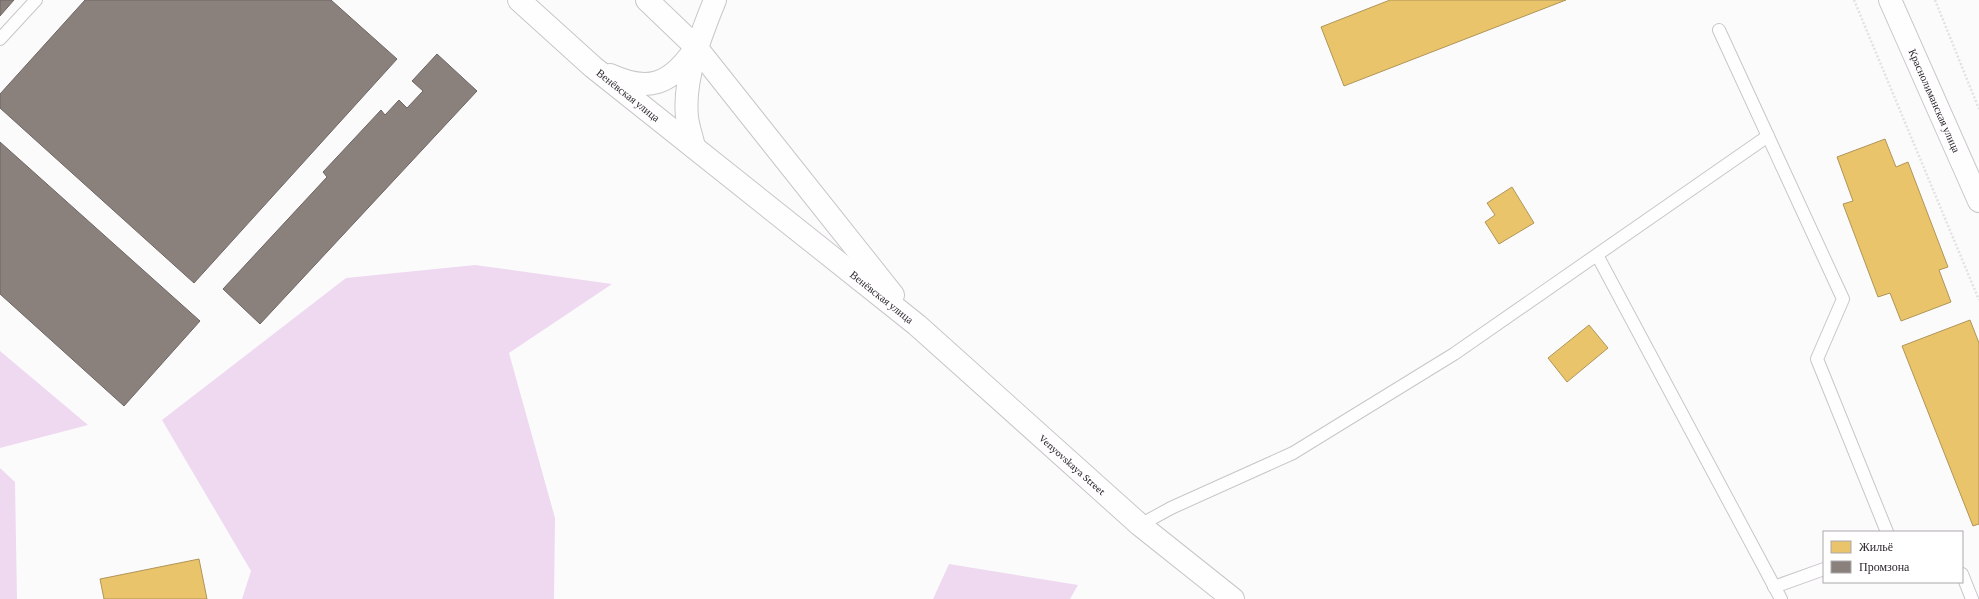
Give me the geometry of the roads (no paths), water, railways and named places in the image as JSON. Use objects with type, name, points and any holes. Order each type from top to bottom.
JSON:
[{"type":"street","name":"Венёвская улица","points":[[519,0],[593,67],[917,325]]},
{"type":"street","name":"Венёвская улица","points":[[647,0],[696,47],[917,325]]},
{"type":"street","points":[[694,147],[687,117],[687,95],[696,47],[715,0]]},
{"type":"street","name":"Краснолиманская улица","points":[[1890,0],[1979,201]]},
{"type":"street","points":[[593,67],[637,85],[658,82],[675,74],[696,47]]},
{"type":"street","name":"Venyovskaya Street","points":[[917,325],[1140,525],[1233,599]]},
{"type":"lane","points":[[0,39],[36,0]]},
{"type":"lane","points":[[1719,30],[1843,299],[1817,359],[1887,531]]},
{"type":"lane","points":[[1140,525],[1171,508],[1293,453],[1454,354],[1768,136]]},
{"type":"lane","points":[[1597,255],[1781,599]]},
{"type":"lane","points":[[1774,587],[1823,569]]},
{"type":"lane","points":[[1963,576],[1972,599]]}]
